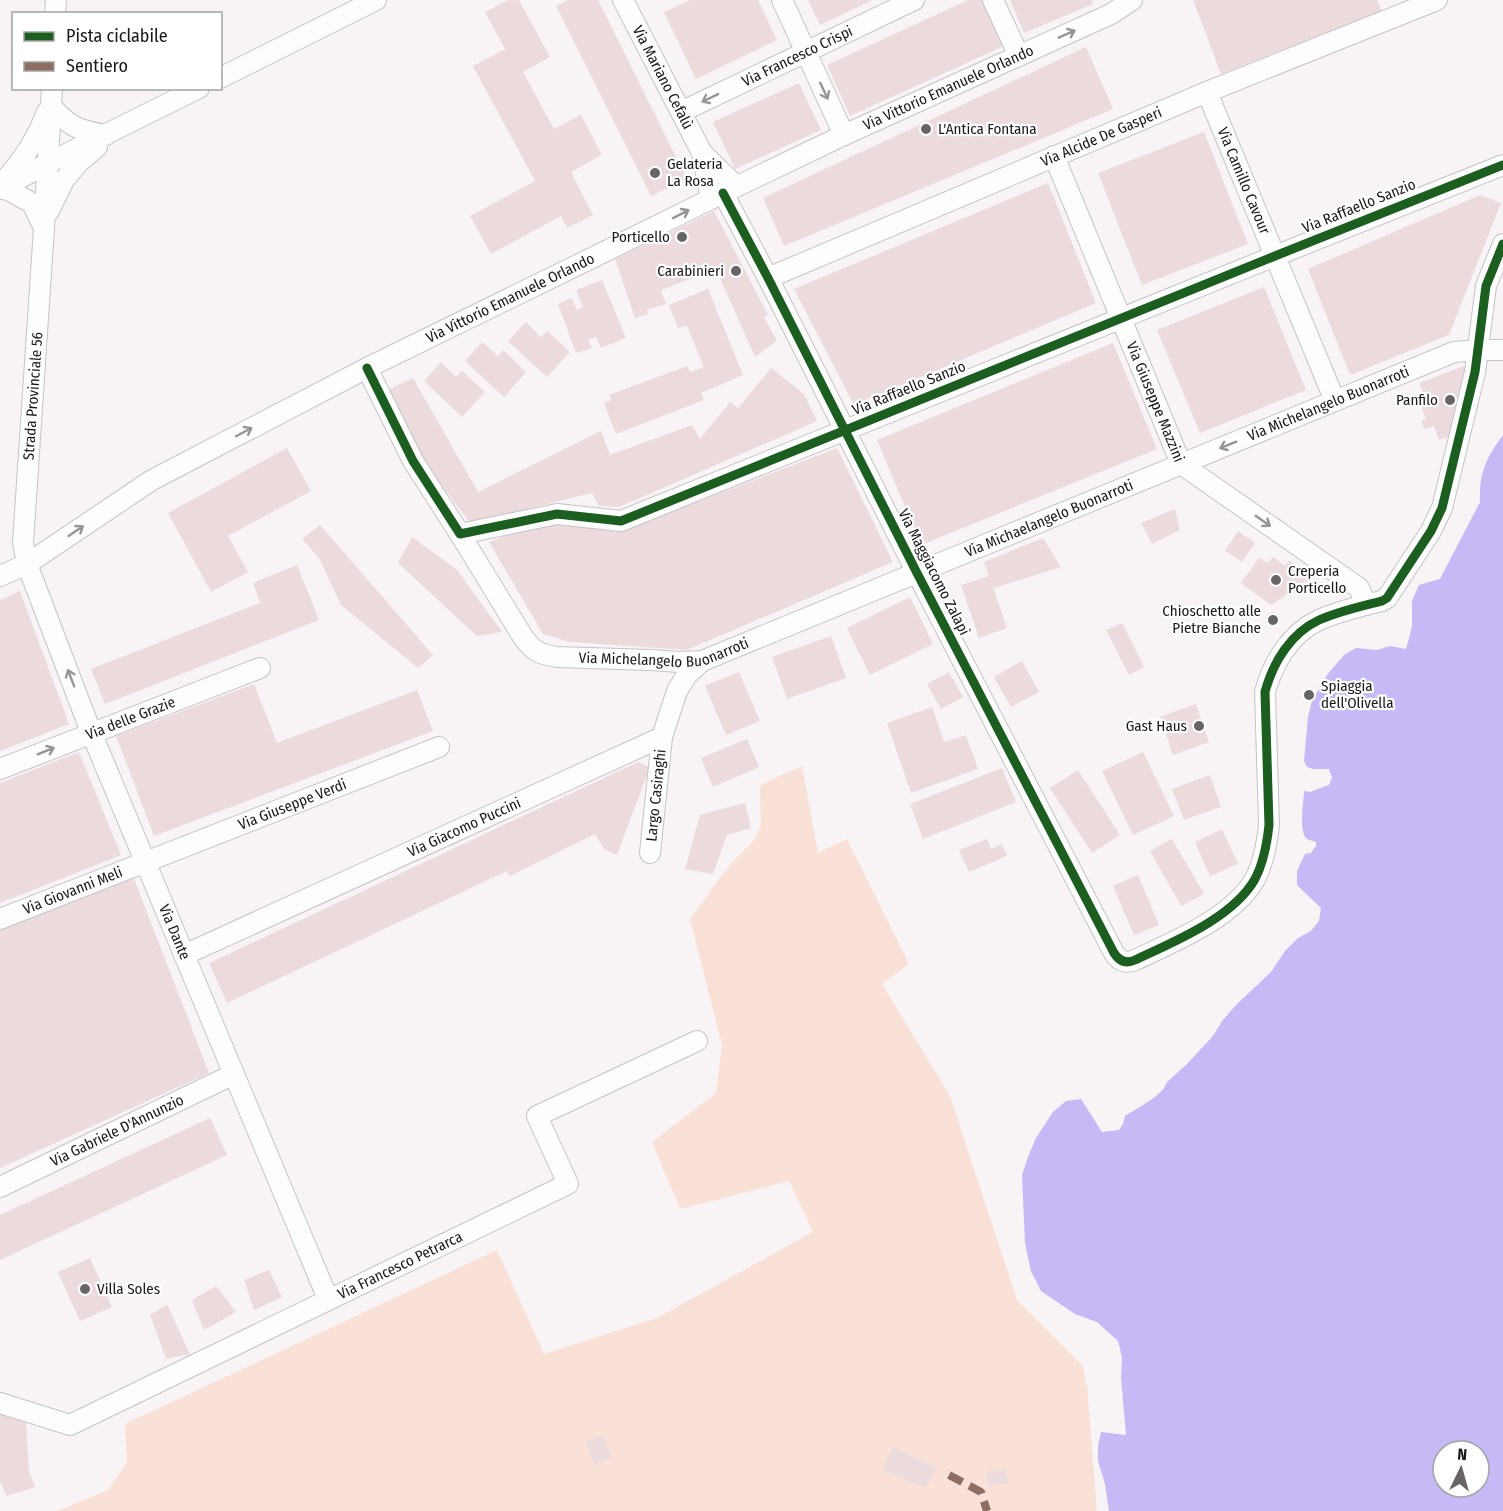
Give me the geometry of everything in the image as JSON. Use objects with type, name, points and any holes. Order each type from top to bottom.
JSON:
[{"type":"street","points":[[222,77],[376,0]]},
{"type":"street","points":[[782,0],[844,135]]},
{"type":"street","name":"Via Francesco Crispi","points":[[681,112],[914,0]]},
{"type":"street","points":[[993,0],[1019,56]]},
{"type":"street","name":"Via Alcide De Gasperi","points":[[768,278],[1207,92],[1390,8],[1437,0]]},
{"type":"street","name":"Via Mariano Cefalù","points":[[628,1],[723,193]]},
{"type":"street","name":"Via Vittorio Emanuele Orlando","points":[[0,576],[27,564],[152,480],[367,368],[844,135],[1019,56],[1119,4]]},
{"type":"street","points":[[0,187],[195,90]]},
{"type":"street","name":"Via Camillo Cavour","points":[[1207,92],[1335,401]]},
{"type":"street","points":[[51,99],[63,120],[81,130],[112,132]]},
{"type":"street","points":[[0,187],[28,151],[45,118],[51,99]]},
{"type":"street","name":"Strada Provinciale 56","points":[[27,564],[22,543],[51,99]]},
{"type":"street","points":[[44,225],[64,180],[79,162],[112,132]]},
{"type":"street","name":"Via Mariano Cefalù","points":[[702,153],[723,193]]},
{"type":"street","name":"Via Giuseppe Mazzini","points":[[1054,156],[1181,464],[1359,588],[1366,605]]},
{"type":"street","name":"Via Raffaello Sanzio","points":[[460,534],[557,514],[621,521],[1503,165]]},
{"type":"street","points":[[0,187],[32,203],[44,225]]},
{"type":"street","name":"Via Maggiacomo Zalapì","points":[[723,193],[1114,953],[1123,961],[1135,960],[1197,930],[1235,903],[1255,879],[1266,847],[1269,825],[1265,692],[1269,677],[1286,647],[1302,631],[1318,620],[1366,605]]},
{"type":"street","points":[[1366,605],[1387,598],[1438,519],[1475,372],[1486,286],[1503,244]]},
{"type":"street","name":"Via Michelangelo Buonarroti","points":[[1181,464],[1454,352],[1503,350]]},
{"type":"street","points":[[367,368],[412,461],[460,534]]},
{"type":"street","name":"Via Michaelangelo Buonarroti","points":[[917,573],[1181,464]]},
{"type":"street","name":"Via Michelangelo Buonarroti","points":[[460,534],[523,638],[532,649],[543,655],[556,657],[702,661],[917,573]]},
{"type":"street","name":"Via Dante","points":[[27,564],[91,732],[328,1299]]},
{"type":"street","points":[[662,736],[676,691],[686,676],[702,661]]},
{"type":"street","name":"Via delle Grazie","points":[[0,769],[260,668]]},
{"type":"street","name":"Largo Casiraghi","points":[[650,853],[662,736]]},
{"type":"street","name":"Via Giacomo Puccini","points":[[184,955],[662,736]]},
{"type":"street","name":"Via Giuseppe Verdi","points":[[145,861],[439,747]]},
{"type":"street","name":"Via Giovanni Meli","points":[[0,919],[145,861]]},
{"type":"street","name":"Via Francesco Petrarca","points":[[0,1403],[70,1425],[568,1184],[537,1116],[697,1041]]},
{"type":"street","name":"Via Gabriele D'Annunzio","points":[[0,1187],[234,1074]]},
{"type":"shaded area","points":[[1503,435],[1503,1511],[1109,1511],[1105,1484],[1098,1461],[1098,1446],[1101,1432],[1126,1435],[1121,1378],[1122,1357],[1118,1341],[1097,1322],[1075,1314],[1041,1291],[1031,1271],[1025,1243],[1022,1175],[1028,1157],[1036,1138],[1053,1112],[1066,1101],[1081,1099],[1102,1132],[1119,1130],[1125,1116],[1149,1101],[1165,1087],[1167,1082],[1213,1036],[1236,1005],[1271,972],[1285,951],[1298,938],[1311,931],[1319,921],[1321,908],[1297,885],[1297,871],[1305,854],[1311,853],[1316,846],[1316,842],[1307,839],[1304,835],[1302,816],[1304,791],[1310,792],[1329,785],[1332,778],[1329,769],[1313,769],[1307,767],[1304,761],[1308,717],[1312,701],[1327,675],[1344,655],[1356,648],[1377,650],[1390,646],[1406,649],[1412,627],[1412,601],[1419,585],[1440,579],[1480,502],[1482,474],[1488,459]]},
{"type":"shaded area","points":[[802,766],[818,853],[847,839],[909,964],[882,984],[950,1096],[1017,1300],[1082,1365],[1087,1386],[1097,1511],[57,1511],[108,1490],[127,1462],[125,1424],[497,1250],[544,1354],[657,1318],[813,1232],[789,1181],[680,1209],[652,1142],[716,1093],[722,1045],[690,919],[729,866],[754,840],[761,825],[760,785]]},
{"type":"building","points":[[508,0],[519,0],[550,57],[523,72],[554,129],[581,115],[602,155],[571,172],[593,215],[567,228],[561,216],[491,254],[470,216],[535,181],[473,66],[505,49],[485,12]]},
{"type":"building","points":[[568,0],[598,0],[687,179],[651,196],[556,6]]},
{"type":"building","points":[[690,0],[758,0],[777,40],[696,79],[664,12]]},
{"type":"building","points":[[808,0],[873,0],[820,25]]},
{"type":"building","points":[[968,0],[983,0],[1004,46],[850,116],[827,65]]},
{"type":"building","points":[[1010,0],[1092,0],[1093,4],[1024,33]]},
{"type":"building","points":[[1193,0],[1377,0],[1382,11],[1221,74]]},
{"type":"building","points":[[1086,47],[1113,109],[784,246],[763,198]]},
{"type":"building","points":[[799,83],[821,130],[735,169],[713,122]]},
{"type":"building","points":[[1204,132],[1248,244],[1142,285],[1098,173]]},
{"type":"building","points":[[1048,183],[1096,303],[854,405],[794,289]]},
{"type":"building","points":[[1480,195],[1501,203],[1449,335],[1350,375],[1308,269]]},
{"type":"building","points":[[714,211],[768,315],[764,317],[777,341],[755,357],[716,269],[661,290],[666,304],[647,310],[648,314],[635,318],[615,259]]},
{"type":"building","points":[[602,280],[626,338],[601,348],[596,337],[588,340],[592,348],[576,353],[558,304],[572,298],[577,310],[583,307],[576,290]]},
{"type":"building","points":[[1264,287],[1306,390],[1200,433],[1157,330]]},
{"type":"building","points":[[708,289],[743,375],[701,393],[704,400],[616,434],[604,403],[611,400],[609,395],[687,366],[690,372],[704,367],[687,326],[678,328],[669,305]]},
{"type":"building","points":[[526,322],[541,337],[547,331],[570,352],[547,377],[508,341]]},
{"type":"building","points":[[482,342],[498,356],[503,350],[526,372],[504,397],[465,361]]},
{"type":"building","points":[[1113,343],[1157,449],[921,545],[877,440]]},
{"type":"building","points":[[441,362],[456,377],[462,371],[485,392],[462,417],[424,381]]},
{"type":"building","points":[[1467,365],[1469,367],[1448,437],[1439,440],[1434,426],[1424,429],[1421,421],[1426,419],[1419,401],[1425,398],[1419,383]]},
{"type":"building","points":[[771,368],[804,394],[817,421],[619,507],[599,506],[592,493],[470,523],[416,451],[387,390],[413,378],[478,492],[601,431],[610,455],[692,425],[700,439],[730,402],[738,408]]},
{"type":"building","points":[[287,448],[311,491],[228,536],[248,572],[211,592],[168,513]]},
{"type":"building","points":[[837,448],[893,562],[687,650],[570,642],[543,634],[489,542],[559,523],[620,532]]},
{"type":"building","points":[[1175,509],[1180,530],[1152,544],[1141,523]]},
{"type":"building","points":[[320,525],[433,655],[418,668],[341,605],[319,558],[302,539]]},
{"type":"building","points":[[1238,531],[1255,543],[1242,562],[1225,551]]},
{"type":"building","points":[[412,537],[457,570],[502,632],[477,636],[398,563]]},
{"type":"building","points":[[1043,538],[1061,567],[994,588],[991,582],[1007,628],[979,638],[961,585],[989,576],[984,562]]},
{"type":"building","name":"Creperia Porticello","points":[[1273,557],[1285,566],[1289,560],[1313,577],[1271,605],[1241,583],[1259,558],[1268,563]]},
{"type":"building","points":[[297,565],[319,620],[105,704],[91,669],[260,603],[253,583]]},
{"type":"building","points":[[20,591],[69,724],[0,751],[0,600]]},
{"type":"building","points":[[910,597],[933,644],[870,675],[847,628]]},
{"type":"building","points":[[1270,612],[1276,612],[1280,619],[1276,626],[1270,626],[1266,622],[1266,616]]},
{"type":"building","points":[[1122,623],[1144,667],[1129,675],[1106,630]]},
{"type":"building","points":[[831,636],[846,678],[787,699],[772,657]]},
{"type":"building","points":[[1022,661],[1039,692],[1011,707],[994,677]]},
{"type":"building","points":[[739,672],[760,721],[726,735],[705,686]]},
{"type":"building","points":[[949,672],[963,697],[941,709],[927,684]]},
{"type":"building","points":[[254,684],[277,743],[417,690],[433,731],[154,836],[116,736]]},
{"type":"building","points":[[1196,704],[1209,742],[1173,755],[1160,717]]},
{"type":"building","points":[[932,707],[944,742],[966,735],[978,769],[911,793],[887,723]]},
{"type":"building","points":[[747,739],[759,767],[713,787],[701,758]]},
{"type":"building","points":[[79,752],[121,855],[0,903],[0,783]]},
{"type":"building","points":[[1143,752],[1174,816],[1133,835],[1102,771]]},
{"type":"building","points":[[638,762],[650,767],[617,855],[604,849],[595,834],[510,876],[507,871],[227,1003],[209,963]]},
{"type":"building","points":[[1002,768],[1016,802],[923,839],[910,804]]},
{"type":"building","points":[[1078,770],[1120,835],[1092,853],[1050,788]]},
{"type":"building","points":[[1210,775],[1221,807],[1184,820],[1172,789]]},
{"type":"building","points":[[745,803],[751,828],[727,835],[713,874],[685,869],[700,815]]},
{"type":"building","points":[[1222,829],[1238,864],[1210,876],[1195,842]]},
{"type":"building","points":[[987,839],[991,849],[1002,844],[1007,856],[969,872],[959,850]]},
{"type":"building","points":[[1172,839],[1204,894],[1181,906],[1150,851]]},
{"type":"building","points":[[1138,875],[1159,925],[1134,935],[1113,886]]},
{"type":"building","points":[[133,876],[209,1073],[0,1168],[0,930]]},
{"type":"building","points":[[210,1118],[227,1155],[0,1260],[0,1215]]},
{"type":"building","name":"Villa Soles","points":[[90,1258],[112,1307],[80,1321],[58,1272]]},
{"type":"building","points":[[269,1270],[282,1297],[254,1310],[244,1280]]},
{"type":"building","points":[[216,1286],[236,1312],[204,1330],[192,1300]]},
{"type":"building","points":[[167,1305],[190,1354],[166,1359],[150,1315]]},
{"type":"building","points":[[0,1410],[26,1423],[29,1471],[35,1487],[7,1496],[0,1482]]},
{"type":"building","points":[[603,1435],[612,1457],[594,1465],[586,1442]]},
{"type":"building","points":[[893,1447],[936,1467],[926,1488],[883,1470]]},
{"type":"building","points":[[1006,1470],[1008,1483],[988,1486],[986,1472]]},
{"type":"marked path","points":[[949,1475],[981,1492],[987,1511]]},
{"type":"cycle path","points":[[367,368],[413,461],[460,534],[557,514],[621,521],[1503,165]]},
{"type":"cycle path","points":[[723,193],[1114,953],[1120,960],[1126,962],[1167,945],[1217,917],[1232,906],[1255,879],[1265,853],[1269,825],[1265,692],[1268,681],[1284,650],[1309,626],[1334,614],[1387,598],[1431,531],[1442,508],[1475,372],[1486,286],[1503,244]]},
{"type":"place","name":"L'Antica Fontana","points":[[926,129]]},
{"type":"place","name":"Gelateria La Rosa","points":[[655,173]]},
{"type":"place","name":"Porticello","points":[[682,237]]},
{"type":"place","name":"Carabinieri","points":[[736,271]]},
{"type":"place","name":"Panfilo","points":[[1450,400]]},
{"type":"place","name":"Creperia Porticello","points":[[1276,580]]},
{"type":"place","name":"Chioschetto alle Pietre Bianche","points":[[1273,620]]},
{"type":"place","name":"Spiaggia dell'Olivella","points":[[1309,695]]},
{"type":"place","name":"Gast Haus","points":[[1199,726]]},
{"type":"place","name":"Villa Soles","points":[[85,1289]]}]
